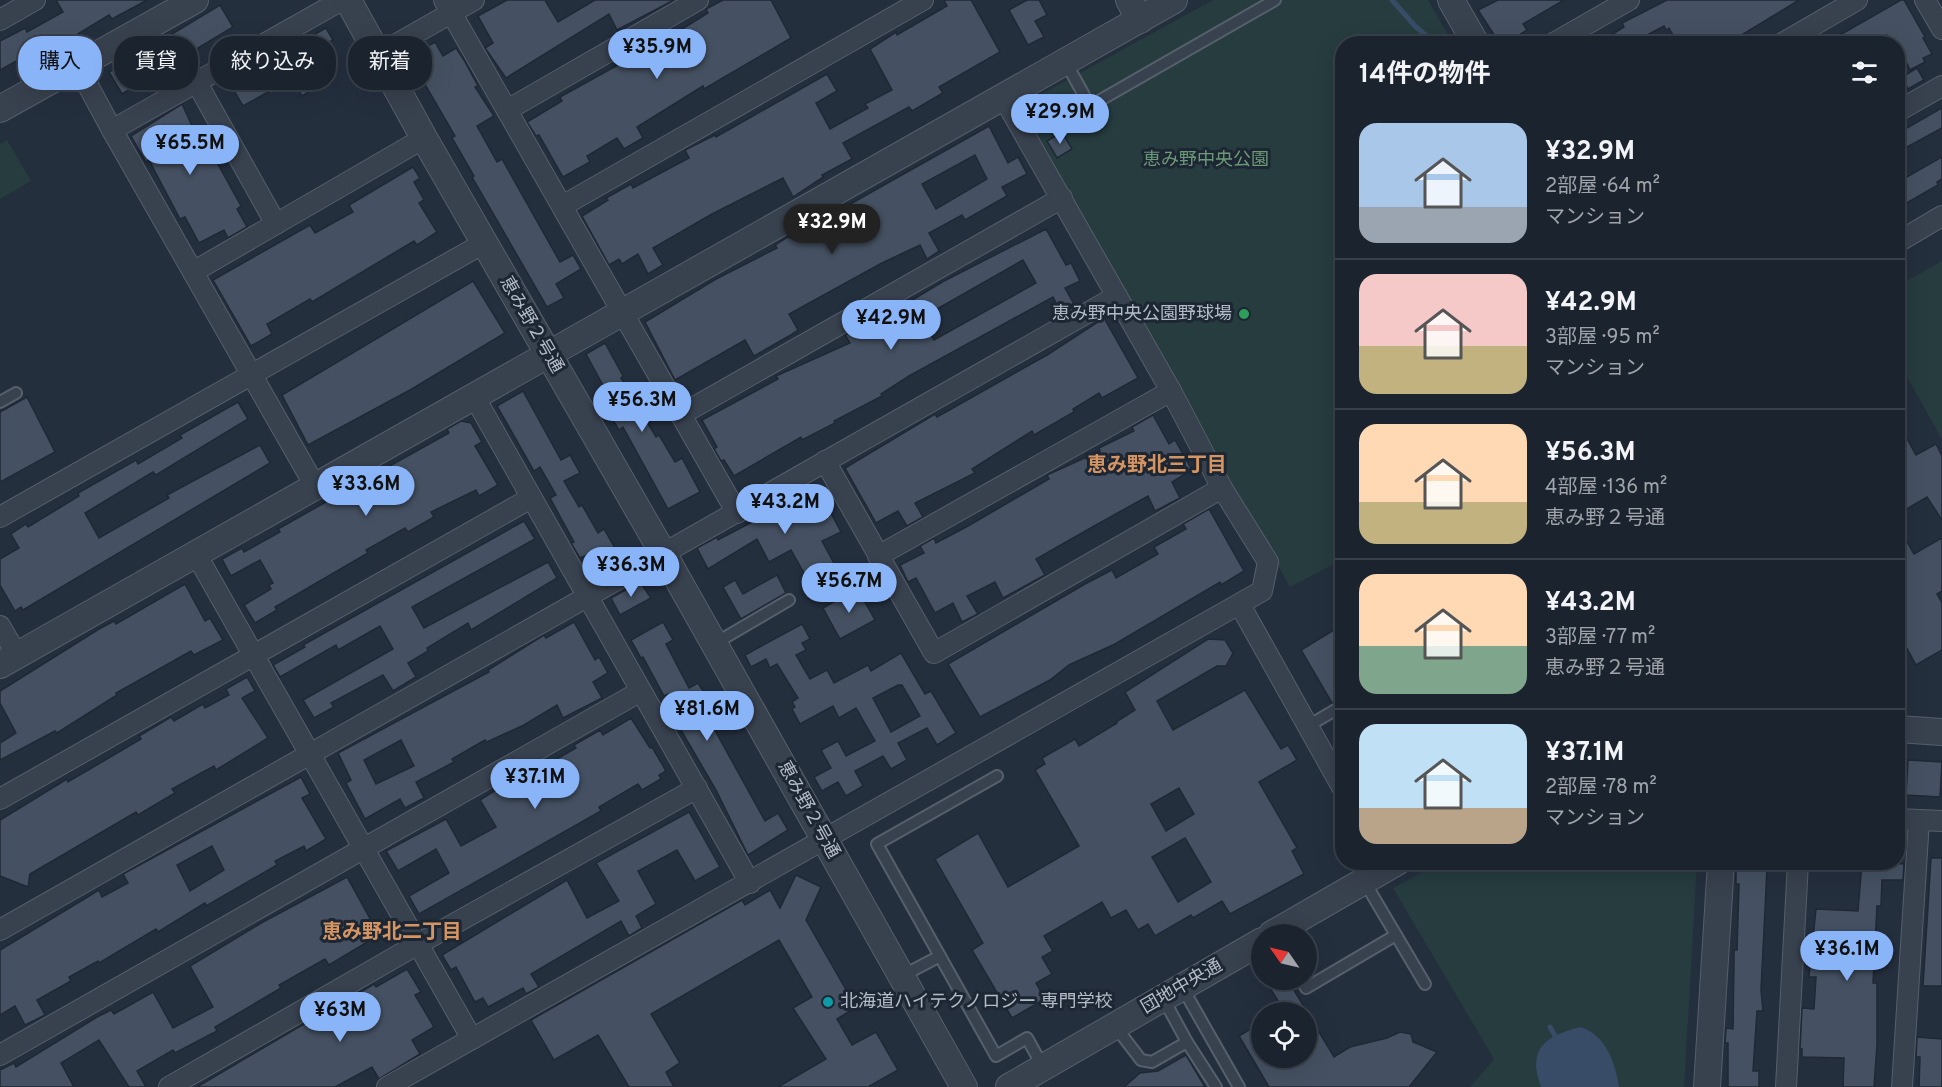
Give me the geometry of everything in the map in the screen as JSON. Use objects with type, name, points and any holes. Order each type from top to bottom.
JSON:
[{"type":"street","points":[[0,20],[35,0]]},
{"type":"street","points":[[102,51],[195,0]]},
{"type":"street","points":[[198,82],[342,0]]},
{"type":"street","name":"恵み野２号通","points":[[348,0],[369,36]]},
{"type":"street","points":[[405,36],[448,7],[474,0]]},
{"type":"street","points":[[508,109],[698,0]]},
{"type":"street","points":[[564,206],[923,0]]},
{"type":"street","points":[[0,626],[9,660],[1065,61],[1134,10],[1174,0]]},
{"type":"street","points":[[1451,0],[1471,36]]},
{"type":"street","points":[[1566,36],[1629,0]]},
{"type":"street","points":[[1795,36],[1857,0]]},
{"type":"street","points":[[1925,0],[1942,29]]},
{"type":"street","points":[[448,7],[564,206],[737,513]]},
{"type":"street","points":[[198,85],[276,224]]},
{"type":"street","points":[[1905,107],[1942,86]]},
{"type":"street","points":[[0,109],[33,90]]},
{"type":"street","points":[[90,90],[315,486]]},
{"type":"street","points":[[112,130],[184,90]]},
{"type":"street","name":"恵み野２号通","points":[[398,90],[964,1087]]},
{"type":"street","points":[[387,1087],[1262,591],[1268,562],[1222,488],[1172,391],[1002,95]]},
{"type":"street","points":[[194,272],[424,138]]},
{"type":"street","points":[[682,414],[1062,198]]},
{"type":"street","points":[[1905,238],[1942,216]]},
{"type":"street","points":[[0,517],[484,243]]},
{"type":"street","points":[[0,930],[1117,296]]},
{"type":"street","points":[[878,556],[1172,391]]},
{"type":"street","points":[[474,396],[589,595],[750,883]]},
{"type":"street","points":[[825,461],[934,653],[1222,488]]},
{"type":"street","points":[[0,799],[531,498]]},
{"type":"street","points":[[196,554],[472,1039]]},
{"type":"street","points":[[1240,605],[1335,774]]},
{"type":"street","points":[[0,1055],[641,691]]},
{"type":"street","points":[[1905,729],[1942,732]]},
{"type":"street","points":[[169,1087],[418,944],[698,788]]},
{"type":"street","points":[[1905,819],[1942,821]]},
{"type":"street","points":[[1902,1087],[1919,820]]},
{"type":"street","name":"団地中央通","points":[[1291,924],[1381,870]]},
{"type":"street","points":[[1707,1087],[1721,870]]},
{"type":"street","points":[[1786,1087],[1798,870]]},
{"type":"street","name":"団地中央通","points":[[1009,1087],[1251,947]]},
{"type":"lane","points":[[1065,61],[1090,106],[1275,0]]},
{"type":"lane","points":[[0,402],[16,393]]},
{"type":"lane","points":[[714,644],[789,600]]},
{"type":"lane","points":[[1308,726],[1335,710]]},
{"type":"lane","points":[[997,776],[877,844],[996,1056],[1028,1038],[1044,1067]]},
{"type":"lane","points":[[1364,881],[1425,984]]},
{"type":"lane","points":[[1317,982],[1396,935]]},
{"type":"lane","points":[[902,976],[940,956]]},
{"type":"lane","points":[[1172,992],[1187,1042],[1216,1087]]},
{"type":"lane","points":[[1172,992],[1239,1087]]},
{"type":"lane","points":[[1114,1026],[1141,1060],[1152,1062],[1187,1042]]},
{"type":"green space","name":"恵み野中央公園","points":[[1213,0],[1428,0],[1449,36],[1335,36],[1335,564],[1290,587],[1020,106]]},
{"type":"green space","points":[[7,140],[31,181],[0,199],[0,144]]},
{"type":"green space","points":[[1942,261],[1942,439],[1905,373],[1905,282]]},
{"type":"green space","points":[[1427,870],[1697,870],[1684,1087],[1470,1087],[1494,1059],[1393,888]]},
{"type":"water","points":[[1581,1027],[1590,1031],[1603,1043],[1612,1059],[1619,1087],[1541,1087],[1536,1062],[1543,1045],[1558,1034]]},
{"type":"building","points":[[56,0],[147,0],[112,19],[109,15],[75,36],[18,36],[18,60],[0,70],[0,41],[25,28],[27,32],[63,12]]},
{"type":"building","points":[[507,0],[545,0],[558,22],[595,0],[674,0],[617,30],[609,14],[506,78],[485,48],[493,43],[478,16]]},
{"type":"building","points":[[723,0],[771,0],[791,38],[704,89],[703,86],[637,127],[643,138],[624,149],[617,138],[587,156],[590,162],[563,177],[539,135],[536,136],[527,122],[562,101],[560,97],[674,34],[708,13],[706,9]]},
{"type":"building","points":[[944,0],[971,0],[1000,52],[939,87],[943,93],[912,111],[909,107],[843,143],[852,159],[822,175],[823,177],[793,197],[783,178],[712,214],[653,248],[663,265],[648,274],[638,254],[622,264],[619,259],[609,265],[582,216],[608,200],[606,198],[631,184],[633,188],[689,158],[685,150],[715,135],[716,137],[827,74],[837,91],[816,103],[830,129],[868,108],[865,104],[892,90],[870,49],[896,32],[897,35],[947,6]]},
{"type":"building","points":[[1027,0],[1039,0],[1047,15],[1035,21],[1044,37],[1028,45],[1009,10]]},
{"type":"building","points":[[1498,0],[1564,0],[1523,24],[1527,30],[1518,36],[1495,36],[1478,10]]},
{"type":"building","points":[[1667,0],[1799,0],[1740,36],[1674,36],[1669,28],[1666,30],[1664,26],[1645,36],[1610,36],[1624,27],[1622,23]]},
{"type":"building","points":[[1904,0],[1932,54],[1923,58],[1925,62],[1910,70],[1905,59],[1905,36],[1838,36]]},
{"type":"building","points":[[220,5],[233,27],[218,36],[210,36],[210,41],[198,48],[198,36],[169,36]]},
{"type":"building","points":[[326,28],[331,36],[312,36]]},
{"type":"building","points":[[435,42],[443,56],[456,48],[464,60],[478,86],[475,87],[494,116],[477,126],[497,162],[502,159],[560,262],[573,255],[581,269],[556,284],[564,298],[547,307],[472,177],[474,176],[452,138],[455,136],[428,90],[432,90],[432,44]]},
{"type":"building","points":[[1917,68],[1924,80],[1908,89],[1905,75]]},
{"type":"building","points":[[114,69],[114,80],[109,72]]},
{"type":"building","points":[[234,90],[272,90],[243,106]]},
{"type":"building","points":[[298,90],[312,90],[302,96]]},
{"type":"building","points":[[182,104],[205,154],[211,162],[215,159],[241,206],[237,209],[247,227],[228,238],[224,230],[199,243],[185,217],[180,219],[149,160],[146,162],[131,136]]},
{"type":"building","points":[[1942,108],[1942,128],[1905,148],[1905,129]]},
{"type":"building","points":[[989,126],[1008,163],[1018,157],[1027,174],[1002,187],[1007,196],[965,220],[962,215],[929,233],[939,251],[927,259],[920,245],[882,263],[789,314],[798,330],[754,356],[745,340],[675,380],[645,322],[716,279],[777,248],[775,245],[789,236],[790,238]],"holes":[[[975,155],[987,179],[936,209],[922,184]]]},
{"type":"building","points":[[1062,132],[1072,149],[1057,158],[1047,141]]},
{"type":"building","points":[[1942,157],[1942,179],[1937,182],[1938,185],[1905,204],[1905,178]]},
{"type":"building","points":[[413,167],[420,178],[414,182],[424,200],[419,203],[437,232],[417,245],[414,241],[312,302],[310,299],[267,324],[272,334],[251,346],[213,280],[310,225],[315,233],[353,212],[349,205]]},
{"type":"building","points":[[1046,229],[1066,265],[1071,263],[1080,281],[1065,288],[1074,304],[1061,312],[1053,297],[909,376],[881,394],[882,396],[834,421],[835,423],[802,440],[801,437],[734,476],[724,460],[721,461],[714,449],[717,447],[702,420],[778,379],[776,376],[850,343],[845,335],[882,314],[884,317],[944,281]],"holes":[[[1023,260],[1036,283],[934,340],[921,318]]]},
{"type":"building","points":[[473,281],[505,333],[410,390],[308,445],[282,395]]},
{"type":"building","points":[[1104,318],[1138,378],[1102,398],[1099,393],[1073,409],[1074,412],[1034,435],[1032,431],[972,469],[975,473],[915,503],[923,517],[907,526],[898,511],[876,523],[845,468],[935,414],[937,417],[1047,355]]},
{"type":"building","points":[[605,343],[623,376],[621,378],[656,437],[659,435],[675,462],[682,458],[700,492],[668,509],[623,427],[619,430],[603,404],[611,400],[586,354]]},
{"type":"building","points":[[523,391],[561,460],[570,455],[580,473],[564,481],[579,507],[582,505],[598,533],[604,529],[616,550],[592,564],[587,555],[580,558],[550,498],[556,495],[540,467],[534,471],[497,406]]},
{"type":"building","points":[[27,397],[55,452],[0,482],[0,412]]},
{"type":"building","points":[[238,402],[248,419],[156,475],[153,472],[85,513],[99,538],[169,498],[167,495],[260,445],[270,463],[23,610],[21,607],[15,611],[0,585],[0,559],[19,548],[11,534],[26,524],[28,527],[79,496],[78,493],[136,460],[138,464],[182,438],[180,435]]},
{"type":"building","points":[[1153,415],[1169,444],[1175,440],[1192,470],[1172,482],[1180,498],[1155,511],[1148,496],[1096,525],[1036,559],[1045,575],[1003,598],[995,582],[967,596],[978,614],[962,622],[953,603],[935,613],[916,578],[908,582],[900,565],[924,553],[920,546],[934,538],[936,543],[968,526],[1049,479],[1047,475],[1100,451],[1099,448],[1134,431],[1132,427]]},
{"type":"building","points":[[461,421],[471,423],[482,442],[475,446],[498,485],[479,496],[476,490],[431,512],[434,517],[408,532],[405,528],[366,550],[368,553],[275,607],[277,610],[255,623],[244,605],[271,589],[269,585],[273,583],[260,560],[231,576],[222,559],[242,548],[244,552],[280,532],[278,529],[349,489],[348,487],[371,473],[372,476],[449,433],[447,429]]},
{"type":"building","points":[[1905,435],[1916,455],[1936,444],[1942,456],[1942,520],[1927,497],[1905,510]]},
{"type":"building","points":[[816,485],[841,532],[822,541],[836,567],[809,582],[791,550],[769,562],[757,539],[708,569],[697,548],[756,520],[754,516]]},
{"type":"building","points":[[1209,509],[1244,571],[1221,585],[1220,582],[1115,644],[1069,665],[1050,680],[980,717],[948,664],[1085,584],[1112,570],[1116,578],[1158,554],[1154,547],[1186,529],[1183,524]]},
{"type":"building","points":[[524,521],[535,539],[412,607],[424,628],[548,562],[557,578],[471,630],[468,623],[427,648],[428,651],[408,663],[416,677],[393,691],[383,675],[331,703],[334,707],[314,718],[303,700],[393,649],[380,626],[338,650],[336,645],[280,677],[273,665],[305,647],[303,645]]},
{"type":"building","points":[[1905,538],[1914,554],[1942,538],[1942,591],[1937,594],[1942,603],[1942,650],[1916,665],[1905,645]]},
{"type":"building","points":[[777,575],[786,593],[741,619],[723,587],[735,580],[743,594]]},
{"type":"building","points":[[640,582],[651,598],[620,615],[611,598]]},
{"type":"building","points":[[185,584],[205,621],[210,618],[223,640],[194,655],[191,651],[116,693],[117,695],[57,733],[55,731],[0,760],[0,743],[16,733],[0,703],[0,691],[99,629],[114,621],[116,624]]},
{"type":"building","points":[[857,588],[875,620],[840,639],[823,608]]},
{"type":"building","points":[[574,622],[595,660],[599,657],[608,673],[593,682],[602,698],[563,718],[557,705],[524,725],[487,742],[485,740],[452,759],[454,762],[416,782],[424,798],[405,808],[400,799],[365,819],[346,783],[351,780],[338,753],[489,672],[488,670],[544,635],[546,638]],"holes":[[[401,740],[414,766],[376,784],[364,760]]]},
{"type":"building","points":[[663,622],[673,640],[666,644],[689,688],[698,683],[709,700],[701,705],[765,821],[778,813],[788,830],[748,855],[716,790],[678,725],[684,722],[668,694],[664,696],[631,640]]},
{"type":"building","points":[[802,624],[810,639],[802,643],[806,650],[796,655],[810,679],[827,670],[834,683],[868,665],[871,671],[901,653],[925,694],[931,691],[956,733],[937,745],[927,728],[898,743],[907,760],[891,769],[883,756],[855,771],[863,786],[846,796],[838,782],[822,791],[814,777],[831,768],[821,750],[838,741],[846,756],[875,741],[856,708],[839,718],[833,706],[800,724],[792,709],[795,707],[792,702],[798,698],[777,664],[770,668],[766,659],[751,667],[745,655]],"holes":[[[902,685],[920,716],[891,732],[873,698]]]},
{"type":"building","points":[[1335,629],[1335,702],[1332,703],[1301,650]]},
{"type":"building","points":[[1208,639],[1225,640],[1233,653],[1226,666],[1217,666],[1157,701],[1173,730],[1245,690],[1281,749],[1288,745],[1297,760],[1259,782],[1297,848],[1292,851],[1304,874],[1230,914],[1222,901],[1193,918],[1191,915],[1155,936],[1148,924],[1138,930],[1126,910],[1111,918],[1102,902],[1044,936],[1053,951],[1042,957],[1052,974],[1036,983],[1045,999],[1012,1018],[972,950],[983,943],[935,859],[978,833],[1008,887],[1079,846],[1035,770],[1045,764],[1042,758],[1075,739],[1079,746],[1135,710],[1125,692]],"holes":[[[1179,788],[1194,814],[1166,831],[1151,804]],[[1185,838],[1211,882],[1178,902],[1152,857]]]},
{"type":"building","points":[[247,677],[255,691],[242,698],[268,738],[216,770],[214,766],[172,789],[175,793],[138,815],[136,812],[30,874],[28,887],[0,876],[0,820],[67,779],[68,782],[141,739],[139,736],[171,717],[174,721],[203,704],[205,708],[229,695],[226,689]]},
{"type":"building","points":[[631,718],[666,771],[659,775],[661,779],[642,790],[638,784],[599,807],[601,811],[419,914],[409,896],[449,873],[436,849],[398,871],[386,851],[446,819],[461,846],[496,827],[480,800],[499,788],[501,791],[576,748],[574,745],[600,730],[603,735]]},
{"type":"building","points":[[1908,760],[1942,762],[1940,797],[1906,795]]},
{"type":"building","points":[[301,777],[310,794],[302,798],[326,839],[306,851],[304,846],[275,861],[277,865],[206,906],[205,903],[158,932],[156,929],[99,963],[98,961],[69,977],[71,981],[37,1000],[45,1015],[25,1025],[15,1006],[0,1015],[0,950],[99,890],[102,897],[128,883],[123,874]],"holes":[[[212,846],[224,870],[190,891],[177,865]]]},
{"type":"building","points":[[689,812],[720,867],[695,881],[677,850],[638,871],[656,904],[636,916],[642,928],[629,936],[621,921],[531,974],[539,987],[526,994],[523,988],[488,1007],[483,998],[475,1002],[456,967],[451,970],[442,955],[567,880],[587,918],[619,901],[596,863]]},
{"type":"building","points":[[1931,858],[1942,858],[1942,986],[1923,986]]},
{"type":"building","points":[[1736,870],[1767,870],[1761,990],[1763,1011],[1757,1011],[1753,1071],[1759,1071],[1759,1087],[1728,1087],[1728,1043],[1725,1043],[1726,1028],[1733,1029],[1734,950],[1737,950],[1739,884],[1736,884]]},
{"type":"building","points":[[1861,870],[1904,870],[1903,880],[1882,880],[1881,906],[1877,906],[1873,983],[1877,983],[1874,1087],[1843,1087],[1844,1058],[1802,1057],[1802,1049],[1800,1049],[1802,1008],[1814,1009],[1816,977],[1809,977],[1816,909],[1858,911]]},
{"type":"building","points":[[796,875],[821,887],[806,920],[856,1007],[837,1019],[852,1045],[876,1032],[898,1070],[868,1087],[778,1087],[826,1059],[793,1008],[812,997],[779,940],[651,1014],[680,1063],[666,1072],[674,1087],[629,1087],[598,1035],[554,1060],[531,1020],[742,900],[745,905],[770,890],[780,908]]},
{"type":"building","points":[[347,877],[379,935],[329,965],[325,959],[279,985],[281,988],[215,1027],[217,1031],[175,1053],[173,1050],[137,1071],[146,1087],[129,1087],[99,1040],[61,1063],[74,1087],[0,1087],[0,1070],[14,1063],[16,1067],[97,1017],[111,1010],[114,1014],[153,992],[173,1028],[213,1007],[190,966],[263,922]]},
{"type":"building","points":[[407,969],[421,992],[415,995],[434,1027],[412,1040],[420,1054],[379,1079],[372,1067],[335,1087],[197,1087],[309,1021],[311,1025],[351,1003],[349,999],[374,984],[376,987]]},
{"type":"building","points":[[1271,990],[1294,990],[1301,1002],[1279,1002]]},
{"type":"building","points":[[1251,1029],[1251,1056],[1239,1036]]},
{"type":"building","points":[[1317,1029],[1334,1057],[1350,1047],[1387,1038],[1400,1032],[1411,1034],[1413,1042],[1437,1052],[1409,1087],[1269,1087],[1258,1068],[1317,1068]]},
{"type":"building","points":[[1917,1037],[1942,1039],[1942,1087],[1919,1087],[1920,1057],[1916,1057]]},
{"type":"building","points":[[1186,1055],[1205,1087],[1124,1087],[1140,1073],[1158,1071]]},
{"type":"waterway","points":[[1392,0],[1427,36]]},
{"type":"waterway","points":[[1550,1027],[1558,1041]]},
{"type":"place","name":"恵み野中央公園野球場","points":[[1244,314]]},
{"type":"place","name":"北海道ハイテクノロジー 専門学校","points":[[828,1002]]},
{"type":"district","name":"恵み野北三丁目","points":[[1157,466]]},
{"type":"district","name":"恵み野北二丁目","points":[[392,933]]}]
